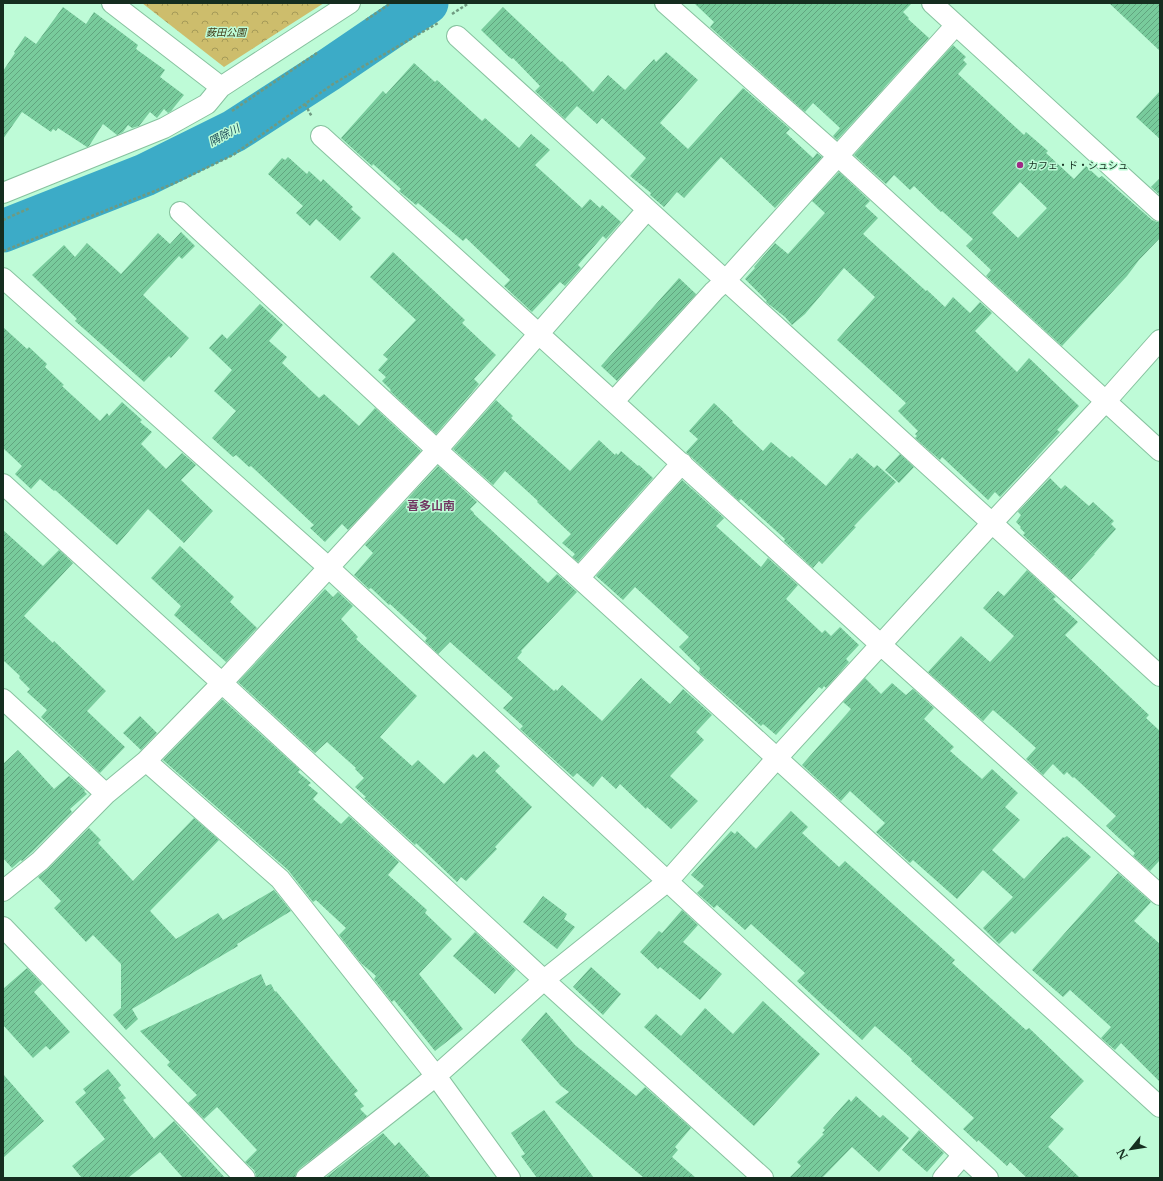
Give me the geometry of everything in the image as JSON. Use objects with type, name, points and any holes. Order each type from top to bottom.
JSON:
[{"type":"street","points":[[112,3],[221,87]]},
{"type":"street","points":[[3,193],[164,128],[207,104],[221,87],[350,3]]},
{"type":"street","points":[[665,3],[838,156],[1160,452]]},
{"type":"street","points":[[932,3],[1160,211]]},
{"type":"street","points":[[614,402],[956,25]]},
{"type":"street","points":[[457,36],[1160,676]]},
{"type":"street","points":[[321,136],[881,645],[1160,895]]},
{"type":"street","points":[[3,891],[40,861],[106,794],[146,762],[222,683],[437,450],[647,210]]},
{"type":"street","points":[[180,212],[437,450],[1160,1107]]},
{"type":"street","points":[[3,278],[328,567],[988,1178]]},
{"type":"street","points":[[306,1178],[436,1076],[544,980],[668,881],[777,758],[1105,402],[1160,340]]},
{"type":"street","points":[[579,578],[682,463]]},
{"type":"street","points":[[3,484],[222,683],[544,980],[763,1178]]},
{"type":"street","points":[[3,699],[106,794]]},
{"type":"street","points":[[146,762],[280,879],[436,1076],[510,1178]]},
{"type":"street","points":[[3,927],[245,1178]]},
{"type":"street","points":[[943,1178],[963,1155]]},
{"type":"path","points":[[448,17],[469,3]]},
{"type":"path","points":[[3,250],[175,183],[233,155],[333,84],[441,21]]},
{"type":"green space","name":"薮田公園","points":[[142,3],[324,3],[224,67]]},
{"type":"building","points":[[694,3],[912,3],[903,12],[909,18],[908,19],[929,38],[837,140],[833,136],[840,128],[813,103],[805,112],[710,27],[714,22]]},
{"type":"building","points":[[1109,3],[1160,3],[1160,51]]},
{"type":"building","points":[[63,7],[86,24],[94,12],[138,45],[136,49],[165,70],[160,77],[184,95],[171,111],[168,113],[164,109],[157,118],[150,112],[139,126],[132,128],[128,125],[123,132],[117,135],[103,124],[87,147],[58,128],[56,131],[53,129],[51,132],[22,112],[3,139],[3,71],[25,36],[36,44]]},
{"type":"building","points":[[503,7],[561,62],[562,61],[593,92],[608,75],[625,90],[654,59],[656,62],[666,52],[698,80],[660,123],[688,149],[743,88],[790,129],[786,133],[813,158],[817,153],[822,157],[775,208],[721,157],[684,198],[677,192],[664,207],[650,195],[651,193],[630,176],[646,158],[602,118],[597,124],[577,106],[565,119],[535,91],[540,86],[513,58],[512,59],[509,57],[481,30]]},
{"type":"building","points":[[953,45],[966,57],[963,60],[967,64],[958,74],[1024,135],[1026,132],[1048,151],[1046,153],[1074,179],[1086,166],[1099,178],[1102,176],[1152,220],[1160,222],[1160,238],[1062,346],[986,276],[991,270],[966,246],[973,239],[942,211],[941,212],[914,186],[910,190],[894,175],[886,184],[854,155]],"holes":[[[1020,182],[1047,208],[1018,238],[992,213]]]},
{"type":"building","points":[[414,63],[435,82],[437,80],[482,121],[485,118],[519,148],[531,134],[550,150],[535,165],[582,208],[590,199],[600,208],[602,205],[621,222],[606,239],[603,236],[578,265],[581,268],[565,286],[560,282],[532,312],[504,286],[510,280],[466,238],[463,241],[418,203],[416,205],[399,191],[401,189],[373,164],[372,166],[341,138],[383,91],[386,94]]},
{"type":"building","points":[[1160,91],[1160,139],[1136,117]]},
{"type":"building","points":[[288,157],[307,174],[309,171],[321,182],[323,179],[353,207],[351,209],[361,218],[340,241],[316,219],[310,226],[296,213],[303,206],[268,174],[282,158],[285,160]]},
{"type":"building","points":[[839,172],[870,201],[865,206],[878,218],[863,234],[945,307],[953,297],[970,313],[980,302],[992,313],[975,331],[1017,372],[1029,358],[1079,406],[1057,430],[1060,432],[1000,497],[995,492],[988,500],[942,457],[940,460],[915,438],[917,436],[915,434],[918,431],[898,411],[906,403],[837,340],[875,297],[844,268],[805,314],[792,325],[785,317],[766,302],[767,301],[745,279],[775,243],[788,254],[825,213],[812,201]]},
{"type":"building","points":[[1160,178],[1160,195],[1151,187]]},
{"type":"building","points":[[181,232],[195,246],[182,259],[179,256],[143,295],[189,338],[171,358],[169,356],[144,382],[75,321],[77,319],[32,275],[64,245],[75,257],[87,243],[121,274],[158,233],[170,244]]},
{"type":"building","points":[[393,252],[465,320],[462,323],[496,355],[474,379],[479,384],[436,434],[390,391],[391,390],[382,381],[386,377],[378,370],[388,359],[383,355],[416,320],[370,277]]},
{"type":"building","points":[[679,278],[696,294],[617,381],[601,366]]},
{"type":"building","points":[[260,304],[283,325],[269,341],[287,357],[282,363],[319,398],[324,394],[359,426],[375,408],[421,451],[348,530],[342,524],[325,542],[310,528],[314,525],[251,466],[249,467],[236,455],[233,457],[212,438],[236,411],[214,391],[232,370],[209,348],[222,334],[227,339]]},
{"type":"building","points":[[3,327],[27,349],[29,347],[47,364],[45,367],[64,385],[62,386],[100,421],[107,413],[109,416],[122,402],[142,420],[140,422],[152,432],[141,444],[166,469],[182,453],[196,465],[181,480],[213,511],[184,543],[148,509],[117,545],[55,490],[54,491],[40,479],[31,489],[15,474],[22,466],[3,448]]},
{"type":"building","points":[[496,400],[513,416],[511,418],[570,471],[599,440],[615,455],[616,453],[618,455],[621,451],[653,478],[578,562],[572,557],[575,554],[562,543],[571,534],[505,471],[493,485],[453,449]]},
{"type":"building","points":[[714,403],[763,451],[771,442],[790,458],[792,456],[826,486],[850,458],[852,459],[857,453],[874,468],[877,465],[896,482],[854,526],[856,527],[822,564],[819,561],[813,568],[784,541],[785,539],[741,499],[739,501],[686,452],[698,439],[689,431]]},
{"type":"building","points":[[900,454],[914,467],[899,483],[885,470]]},
{"type":"building","points":[[438,466],[477,502],[470,509],[474,514],[548,583],[557,574],[577,592],[521,651],[522,652],[517,658],[554,691],[556,689],[557,691],[562,685],[602,721],[641,678],[670,704],[683,689],[712,715],[696,732],[704,740],[670,776],[698,801],[671,829],[647,807],[646,809],[620,784],[616,789],[602,776],[593,787],[577,773],[573,777],[520,729],[523,726],[503,708],[513,698],[450,642],[438,654],[425,641],[427,638],[390,604],[389,605],[371,588],[369,589],[354,575],[373,553],[365,545]]},
{"type":"building","points":[[1050,478],[1061,489],[1065,485],[1089,506],[1093,502],[1114,521],[1111,524],[1116,529],[1071,580],[1023,535],[1025,533],[1016,522],[1021,515],[1018,512]]},
{"type":"building","points":[[682,480],[724,518],[716,526],[761,567],[768,558],[798,585],[786,599],[822,633],[825,630],[831,636],[840,627],[859,645],[846,659],[849,662],[826,688],[824,686],[822,689],[819,687],[776,735],[763,724],[761,726],[699,672],[700,668],[679,647],[689,637],[635,587],[623,600],[596,576]]},
{"type":"building","points":[[3,530],[43,566],[59,550],[73,563],[24,616],[53,643],[54,641],[106,691],[87,711],[125,747],[100,773],[41,717],[47,710],[27,692],[30,689],[19,678],[20,676],[3,660]]},
{"type":"building","points":[[180,546],[234,597],[230,602],[257,628],[226,662],[174,615],[181,606],[151,578]]},
{"type":"building","points":[[1027,570],[1056,597],[1053,599],[1078,622],[1065,635],[1149,715],[1146,718],[1160,731],[1160,860],[1150,871],[1133,856],[1135,853],[1106,826],[1116,816],[1074,777],[1073,778],[1067,772],[1064,775],[1053,764],[1043,775],[1026,759],[1036,748],[1016,730],[993,710],[983,721],[928,672],[961,636],[990,662],[1014,636],[983,608],[998,591],[1004,596]]},
{"type":"building","points":[[325,589],[333,597],[338,592],[353,606],[341,619],[358,637],[356,639],[417,696],[380,737],[412,766],[418,760],[444,784],[473,754],[477,758],[484,751],[500,766],[495,771],[532,807],[495,847],[497,849],[466,881],[461,877],[457,882],[416,843],[415,845],[364,798],[366,797],[355,787],[364,778],[355,769],[356,768],[327,742],[315,753],[238,682]]},
{"type":"building","points":[[865,678],[881,694],[892,683],[906,695],[913,689],[934,708],[924,719],[954,747],[950,751],[982,779],[992,769],[1018,793],[1005,807],[1020,820],[992,850],[1024,879],[1063,837],[1064,838],[1067,836],[1091,857],[1015,934],[1012,931],[999,944],[983,928],[1013,897],[983,870],[957,899],[913,860],[910,863],[876,832],[885,823],[850,791],[841,801],[802,765],[851,709],[843,702]]},
{"type":"building","points":[[222,699],[300,770],[298,772],[311,783],[308,785],[318,793],[313,799],[341,824],[349,816],[399,862],[388,875],[427,910],[425,913],[452,939],[419,974],[463,1029],[435,1051],[394,1000],[392,1002],[374,979],[376,976],[361,963],[339,935],[346,928],[316,900],[313,902],[288,870],[163,760]]},
{"type":"building","points":[[140,716],[157,733],[141,750],[123,733]]},
{"type":"building","points":[[18,750],[54,789],[69,776],[85,790],[84,791],[87,794],[70,809],[72,812],[32,852],[12,868],[3,858],[3,764]]},
{"type":"building","points":[[791,811],[808,827],[802,833],[839,867],[845,861],[955,960],[952,963],[1026,1030],[1029,1028],[1084,1081],[1050,1117],[1064,1129],[1048,1147],[1080,1178],[1027,1178],[1010,1162],[1007,1166],[978,1140],[977,1142],[963,1129],[974,1118],[875,1026],[862,1040],[797,981],[805,973],[751,924],[745,930],[717,905],[714,908],[697,893],[704,886],[691,875],[731,831],[735,834],[737,831],[756,849]]},
{"type":"building","points":[[194,818],[219,840],[150,911],[176,939],[218,913],[223,920],[274,890],[291,911],[237,944],[238,946],[132,1009],[138,1019],[126,1030],[113,1015],[121,1008],[121,964],[93,935],[86,942],[54,908],[61,901],[38,877],[89,828],[101,840],[98,843],[133,881]]},
{"type":"building","points":[[1118,873],[1151,902],[1134,921],[1160,944],[1160,1082],[1121,1043],[1115,1050],[1101,1038],[1111,1027],[1070,990],[1063,997],[1032,970]]},
{"type":"building","points":[[543,896],[567,914],[564,919],[575,927],[557,949],[523,922]]},
{"type":"building","points":[[682,910],[698,925],[683,942],[722,974],[700,1000],[660,967],[658,969],[640,952],[659,931],[662,933]]},
{"type":"building","points":[[475,932],[516,970],[495,994],[453,956]]},
{"type":"building","points":[[591,967],[621,994],[603,1015],[573,987]]},
{"type":"building","points":[[27,968],[42,984],[34,992],[70,1032],[50,1050],[46,1046],[33,1058],[3,1025],[3,989]]},
{"type":"building","points":[[261,974],[266,986],[271,984],[275,992],[276,991],[358,1091],[354,1094],[364,1106],[360,1109],[367,1116],[299,1169],[295,1178],[256,1178],[254,1170],[245,1162],[257,1150],[217,1107],[204,1119],[188,1103],[197,1095],[167,1065],[170,1062],[140,1031]]},
{"type":"building","points":[[763,1001],[820,1054],[754,1126],[644,1027],[656,1014],[681,1036],[705,1008],[733,1034]]},
{"type":"building","points":[[546,1012],[575,1045],[636,1096],[645,1087],[691,1128],[675,1147],[678,1150],[672,1157],[696,1178],[644,1178],[555,1102],[569,1092],[561,1086],[521,1040]]},
{"type":"building","points":[[108,1069],[121,1085],[118,1088],[126,1098],[123,1100],[154,1139],[174,1121],[225,1178],[183,1178],[160,1152],[128,1178],[82,1178],[72,1166],[105,1139],[75,1102],[86,1093],[83,1089]]},
{"type":"building","points":[[3,1074],[44,1121],[3,1158]]},
{"type":"building","points":[[856,1096],[880,1118],[883,1115],[909,1138],[879,1172],[852,1147],[822,1178],[789,1178],[801,1166],[797,1162],[824,1134],[822,1133],[825,1130],[823,1128],[849,1099],[851,1102]]},
{"type":"building","points":[[544,1110],[594,1178],[537,1178],[521,1156],[525,1154],[511,1133]]},
{"type":"building","points":[[919,1130],[944,1153],[927,1172],[902,1150]]},
{"type":"building","points":[[383,1133],[395,1146],[399,1142],[431,1178],[325,1178]]},
{"type":"waterway","name":"隅除川","points":[[3,231],[145,175],[234,131],[327,71],[427,3]]},
{"type":"place","name":"カフェ・ド・シュシュ","points":[[1020,165]]},
{"type":"district","name":"喜多山南","points":[[431,505]]}]
